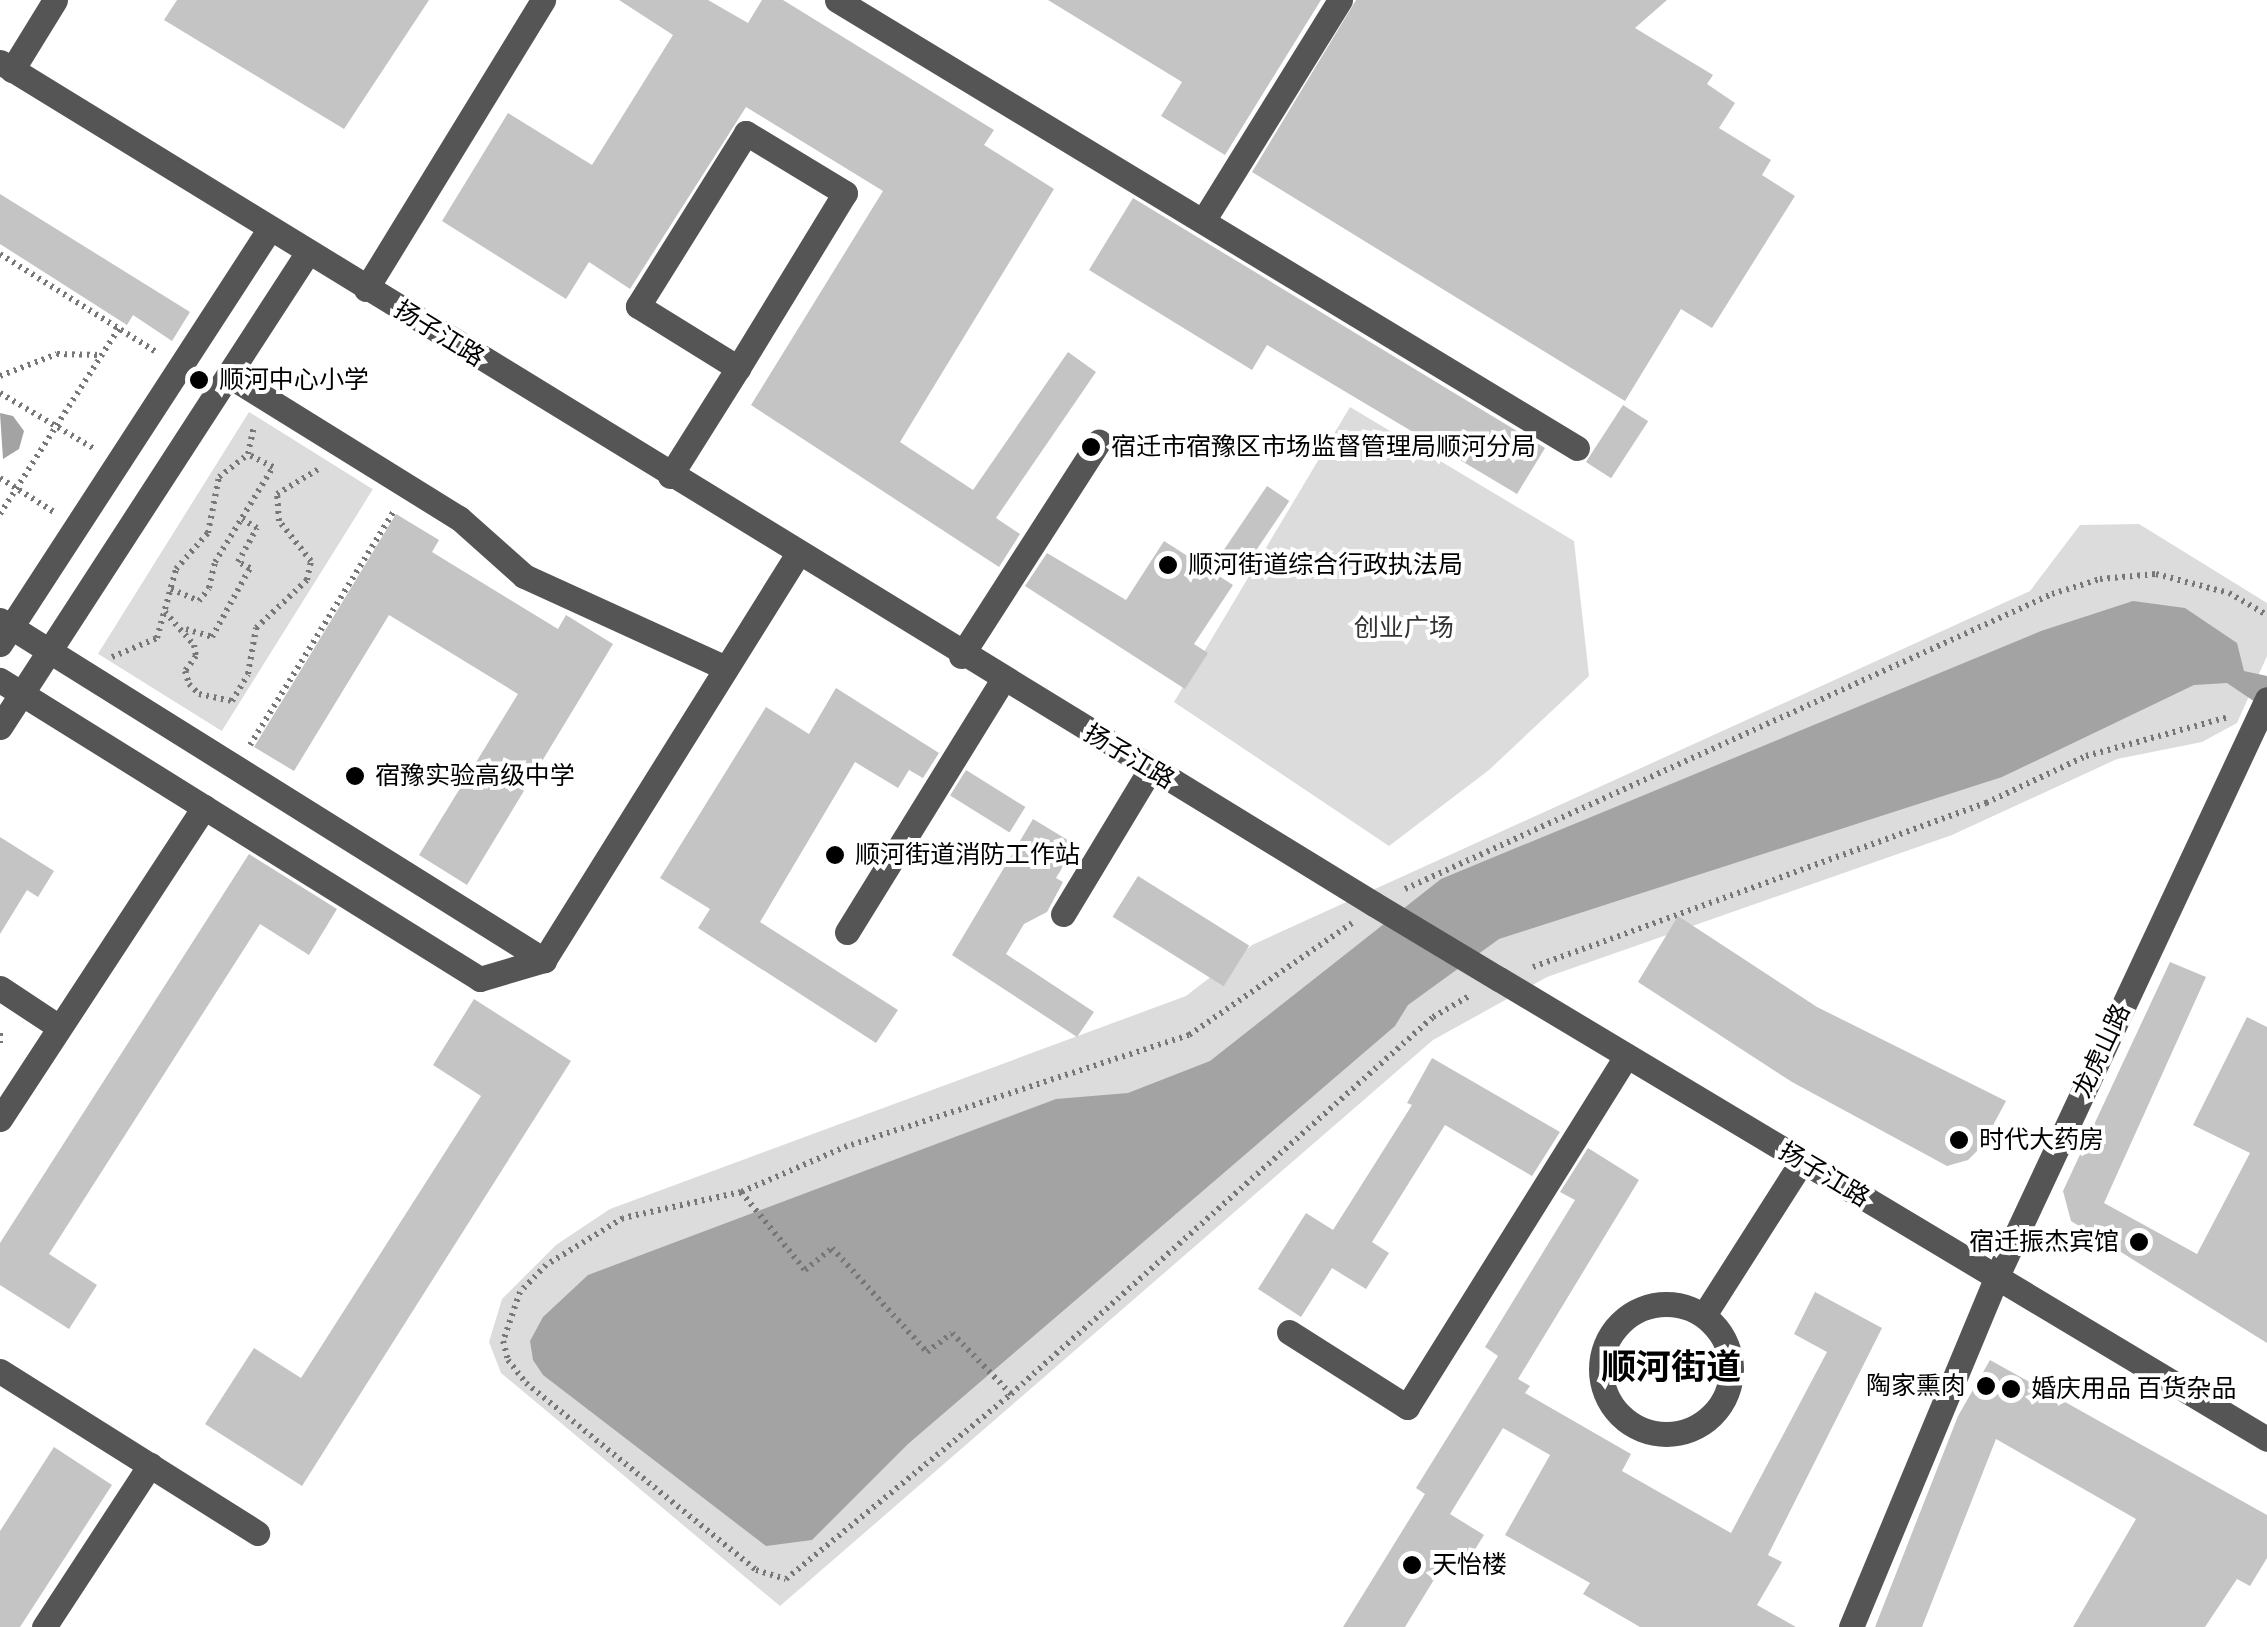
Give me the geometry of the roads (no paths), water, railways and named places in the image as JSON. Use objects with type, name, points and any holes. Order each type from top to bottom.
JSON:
[{"type":"street","points":[[6,66],[55,0]]},
{"type":"street","points":[[366,288],[543,0]]},
{"type":"street","points":[[837,0],[1577,448]]},
{"type":"street","points":[[1203,221],[1340,0]]},
{"type":"street","name":"扬子江路","points":[[6,66],[1150,770],[1366,911],[1499,980],[2267,1439]]},
{"type":"street","points":[[670,476],[738,368],[845,193],[746,133],[638,306],[738,368]]},
{"type":"street","points":[[270,229],[4,630],[50,651],[544,960]]},
{"type":"street","points":[[0,728],[11,687],[50,651],[308,252]]},
{"type":"street","points":[[228,374],[459,518],[524,576],[726,668]]},
{"type":"street","points":[[960,656],[1100,441]]},
{"type":"street","points":[[11,687],[480,979],[544,960],[797,554]]},
{"type":"street","points":[[847,932],[1002,681]]},
{"type":"street","name":"龙虎山路","points":[[1851,1627],[1996,1278],[2260,734],[2267,698]]},
{"type":"street","points":[[1063,914],[1150,770]]},
{"type":"street","points":[[0,1119],[204,807]]},
{"type":"street","points":[[0,988],[59,1027]]},
{"type":"street","points":[[1289,1332],[1407,1408],[1626,1056]]},
{"type":"street","points":[[1704,1316],[1802,1161]]},
{"type":"street","points":[[1662,1303],[1704,1316],[1728,1349],[1732,1370],[1718,1410],[1682,1433],[1661,1436],[1622,1419],[1601,1381],[1608,1337],[1640,1308],[1662,1303]]},
{"type":"street","points":[[0,1371],[257,1534]]},
{"type":"street","points":[[44,1627],[150,1466]]},
{"type":"place","name":"顺河中心小学","points":[[199,380]]},
{"type":"place","name":"宿迁市宿豫区市场监督管理局顺河分局","points":[[1091,447]]},
{"type":"place","name":"顺河街道综合行政执法局","points":[[1168,565]]},
{"type":"place","name":"宿豫实验高级中学","points":[[355,776]]},
{"type":"place","name":"顺河街道消防工作站","points":[[835,855]]},
{"type":"place","name":"时代大药房","points":[[1959,1140]]},
{"type":"place","name":"宿迁振杰宾馆","points":[[2139,1242]]},
{"type":"place","name":"陶家熏肉","points":[[1986,1386]]},
{"type":"place","name":"婚庆用品 百货杂品","points":[[2011,1389]]},
{"type":"place","name":"天怡楼","points":[[1412,1565]]},
{"type":"district","name":"顺河街道","points":[[1671,1368]]},
{"type":"park label","name":"创业广场","points":[[1404,628]]}]
